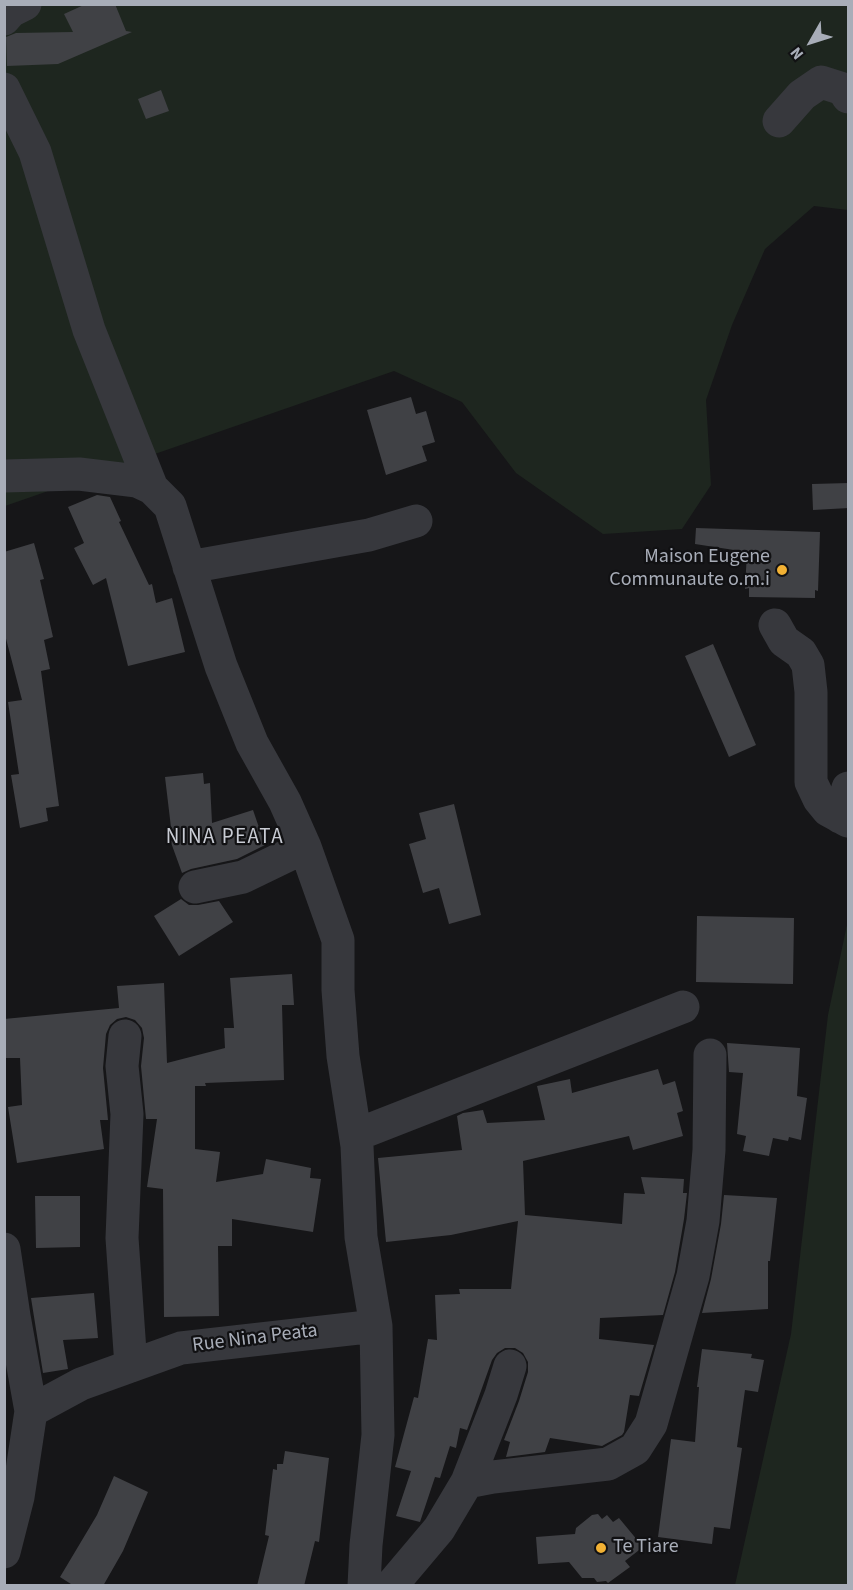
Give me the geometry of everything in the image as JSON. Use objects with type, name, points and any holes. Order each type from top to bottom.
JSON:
[{"type":"street","points":[[4,19],[11,11],[25,4]]},
{"type":"street","points":[[779,121],[802,95],[821,82],[843,89],[849,97]]},
{"type":"street","points":[[4,89],[35,152],[89,330],[152,488]]},
{"type":"street","points":[[4,476],[79,474],[137,481],[152,488],[170,506],[221,666],[252,743],[285,802],[338,940],[340,1023],[356,1135],[361,1237],[376,1326],[378,1435],[364,1586]]},
{"type":"street","points":[[189,567],[369,535],[416,521]]},
{"type":"street","points":[[775,625],[784,641],[801,653],[808,665],[811,692],[811,782],[819,799],[828,810],[846,808]]},
{"type":"street","points":[[195,887],[243,877],[304,847]]},
{"type":"street","points":[[356,1135],[683,1008]]},
{"type":"street","points":[[125,1036],[122,1066],[127,1114],[122,1238],[131,1366]]},
{"type":"street","points":[[467,1482],[608,1464],[635,1449],[651,1424],[693,1276],[703,1221],[710,1150],[710,1055]]},
{"type":"street","points":[[4,1249],[31,1411],[18,1497],[4,1552]]},
{"type":"street","name":"Rue Nina Peata","points":[[31,1411],[81,1384],[181,1348],[376,1326]]},
{"type":"street","points":[[391,1586],[439,1529],[467,1482],[510,1366]]},
{"type":"shaded area","points":[[4,5],[848,5],[848,210],[814,206],[765,249],[732,325],[706,400],[711,485],[682,529],[603,534],[516,473],[462,402],[394,371],[5,506]]},
{"type":"shaded area","points":[[848,920],[848,1585],[735,1585],[791,1334],[828,1015]]},
{"type":"building","points":[[86,4],[115,4],[126,31],[132,32],[58,64],[7,66],[6,37],[16,33],[73,32],[64,14]]},
{"type":"building","points":[[161,90],[169,111],[146,119],[138,99]]},
{"type":"building","points":[[411,397],[416,414],[426,411],[435,442],[422,446],[427,461],[386,475],[367,410]]},
{"type":"building","name":"Maison Eugene Communaute o.m.i","points":[[849,483],[849,508],[813,510],[812,484]]},
{"type":"building","points":[[97,495],[110,497],[121,521],[119,522],[149,585],[152,584],[156,603],[172,598],[185,652],[128,666],[106,578],[93,585],[74,548],[84,543],[68,507]]},
{"type":"building","name":"Maison Eugene Communaute o.m.i","points":[[696,528],[820,532],[818,591],[815,590],[815,598],[749,597],[749,588],[745,589],[747,552],[695,544]]},
{"type":"building","points":[[34,543],[44,579],[40,580],[53,637],[44,640],[50,669],[41,671],[59,806],[46,808],[48,821],[20,828],[11,775],[19,774],[8,702],[22,700],[4,631],[4,552]]},
{"type":"building","points":[[713,644],[756,745],[729,757],[685,656]]},
{"type":"building","points":[[203,773],[204,784],[210,783],[212,823],[253,810],[265,845],[237,859],[182,873],[169,837],[172,836],[165,777]]},
{"type":"building","points":[[454,804],[481,915],[449,924],[439,888],[423,893],[409,844],[426,839],[419,813]]},
{"type":"building","points":[[181,899],[189,905],[219,901],[233,922],[179,956],[154,916]]},
{"type":"building","points":[[697,916],[794,918],[793,984],[696,982]]},
{"type":"building","points":[[292,974],[294,1005],[282,1005],[284,1080],[205,1083],[206,1086],[195,1086],[195,1149],[220,1152],[216,1182],[263,1174],[266,1159],[311,1168],[310,1178],[321,1179],[313,1232],[232,1219],[232,1246],[218,1246],[219,1316],[164,1317],[163,1189],[147,1187],[157,1119],[146,1119],[141,1066],[144,1038],[142,1028],[135,1020],[126,1017],[117,1019],[110,1025],[106,1034],[103,1068],[108,1120],[100,1120],[104,1149],[17,1163],[8,1107],[22,1105],[20,1058],[4,1058],[4,1019],[119,1008],[117,986],[164,983],[167,1063],[225,1048],[224,1028],[234,1028],[230,978]]},
{"type":"building","points":[[727,1043],[800,1048],[797,1096],[807,1098],[801,1140],[789,1137],[788,1141],[773,1138],[769,1156],[743,1151],[746,1136],[737,1134],[743,1073],[729,1072]]},
{"type":"building","points":[[658,1069],[663,1085],[675,1081],[683,1111],[677,1113],[683,1136],[633,1150],[629,1136],[523,1161],[525,1215],[622,1224],[624,1193],[645,1194],[641,1177],[684,1179],[683,1193],[687,1193],[684,1219],[675,1272],[663,1315],[600,1318],[599,1339],[654,1345],[639,1396],[630,1395],[624,1432],[602,1446],[550,1438],[545,1452],[506,1457],[510,1442],[504,1440],[528,1372],[528,1362],[523,1353],[515,1348],[505,1348],[492,1360],[467,1430],[460,1428],[456,1448],[450,1446],[440,1478],[435,1477],[420,1522],[396,1516],[411,1471],[395,1467],[414,1397],[418,1398],[428,1339],[437,1340],[435,1295],[460,1294],[459,1289],[511,1289],[518,1221],[451,1235],[386,1242],[378,1158],[462,1150],[457,1116],[463,1113],[483,1110],[487,1123],[545,1120],[537,1086],[570,1079],[572,1093]]},
{"type":"building","points":[[724,1195],[777,1198],[770,1261],[768,1261],[768,1309],[702,1313],[711,1279]]},
{"type":"building","points":[[35,1196],[80,1196],[80,1247],[36,1248]]},
{"type":"building","points":[[94,1293],[98,1338],[63,1340],[68,1369],[43,1373],[31,1298]]},
{"type":"building","points":[[702,1349],[752,1354],[751,1358],[764,1360],[758,1392],[745,1390],[737,1447],[742,1448],[730,1529],[714,1527],[712,1544],[658,1537],[671,1439],[695,1442],[699,1387],[697,1387]]},
{"type":"building","points":[[285,1451],[329,1458],[319,1542],[315,1541],[304,1586],[257,1586],[269,1536],[265,1535],[273,1469],[277,1470],[277,1464],[283,1464]]},
{"type":"building","points":[[114,1476],[148,1492],[123,1551],[103,1586],[74,1586],[60,1577],[97,1515]]},
{"type":"building","name":"Te Tiare","points":[[598,1514],[602,1519],[607,1515],[613,1522],[619,1518],[643,1547],[625,1561],[630,1567],[608,1583],[606,1581],[597,1582],[594,1578],[582,1578],[569,1562],[538,1564],[536,1537],[575,1534],[576,1528],[592,1515]]},
{"type":"place","name":"Maison Eugene Communaute o.m.i","points":[[782,570]]},
{"type":"place","name":"Te Tiare","points":[[601,1548]]},
{"type":"district","name":"NINA PEATA","points":[[225,838]]}]
